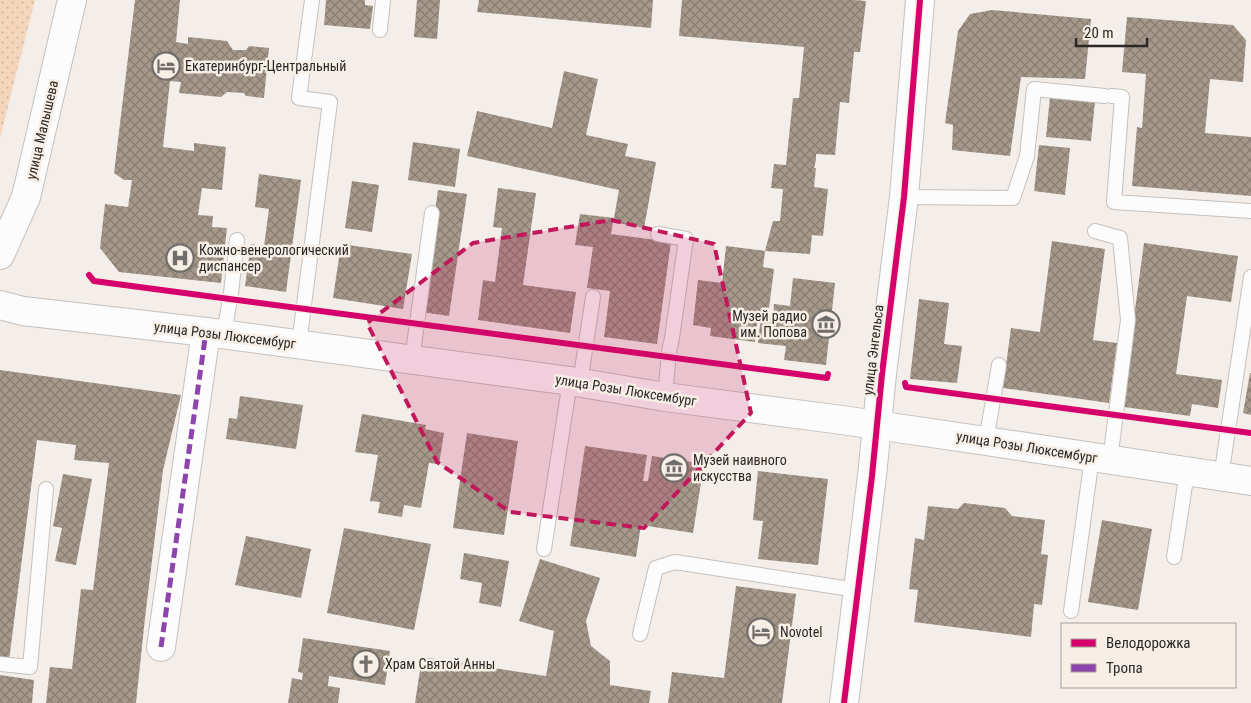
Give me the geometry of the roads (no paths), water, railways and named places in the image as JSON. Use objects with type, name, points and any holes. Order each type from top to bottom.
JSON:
[{"type":"main road","name":"улица Малышева","points":[[0,255],[26,197],[72,0]]},
{"type":"main road","name":"улица Энгельса","points":[[844,703],[904,196],[920,0]]},
{"type":"main road","points":[[0,231],[26,197]]},
{"type":"main road","name":"улица Розы Люксембург","points":[[0,306],[24,311],[215,333],[575,382],[664,397],[877,425],[1251,481]]},
{"type":"main road","points":[[161,647],[215,333]]},
{"type":"lane","points":[[299,344],[330,102],[299,98],[312,0]]},
{"type":"lane","points":[[380,30],[383,0]]},
{"type":"lane","points":[[904,196],[1013,198],[1027,156],[1034,90],[1122,97],[1114,202],[1251,210]]},
{"type":"lane","points":[[412,360],[432,213]]},
{"type":"lane","points":[[1071,611],[1128,320],[1120,238],[1095,231]]},
{"type":"lane","points":[[658,234],[686,239],[664,397]]},
{"type":"lane","points":[[215,333],[230,294],[236,240]]},
{"type":"lane","points":[[1221,477],[1251,276]]},
{"type":"lane","points":[[544,549],[593,297]]},
{"type":"lane","points":[[986,441],[998,365]]},
{"type":"lane","points":[[1174,557],[1187,472]]},
{"type":"lane","points":[[0,664],[30,667],[46,489]]},
{"type":"lane","points":[[640,634],[656,568],[675,562],[857,590]]},
{"type":"place","name":"Екатеринбург-Центральный","points":[[166,66]]},
{"type":"place","name":"Кожно-венерологический диспансер","points":[[180,258]]},
{"type":"place","name":"Музей радио им. Попова","points":[[826,324]]},
{"type":"place","name":"Музей наивного искусства","points":[[674,468]]},
{"type":"place","name":"Novotel","points":[[761,632]]},
{"type":"place","name":"Храм Святой Анны","points":[[366,664]]}]
